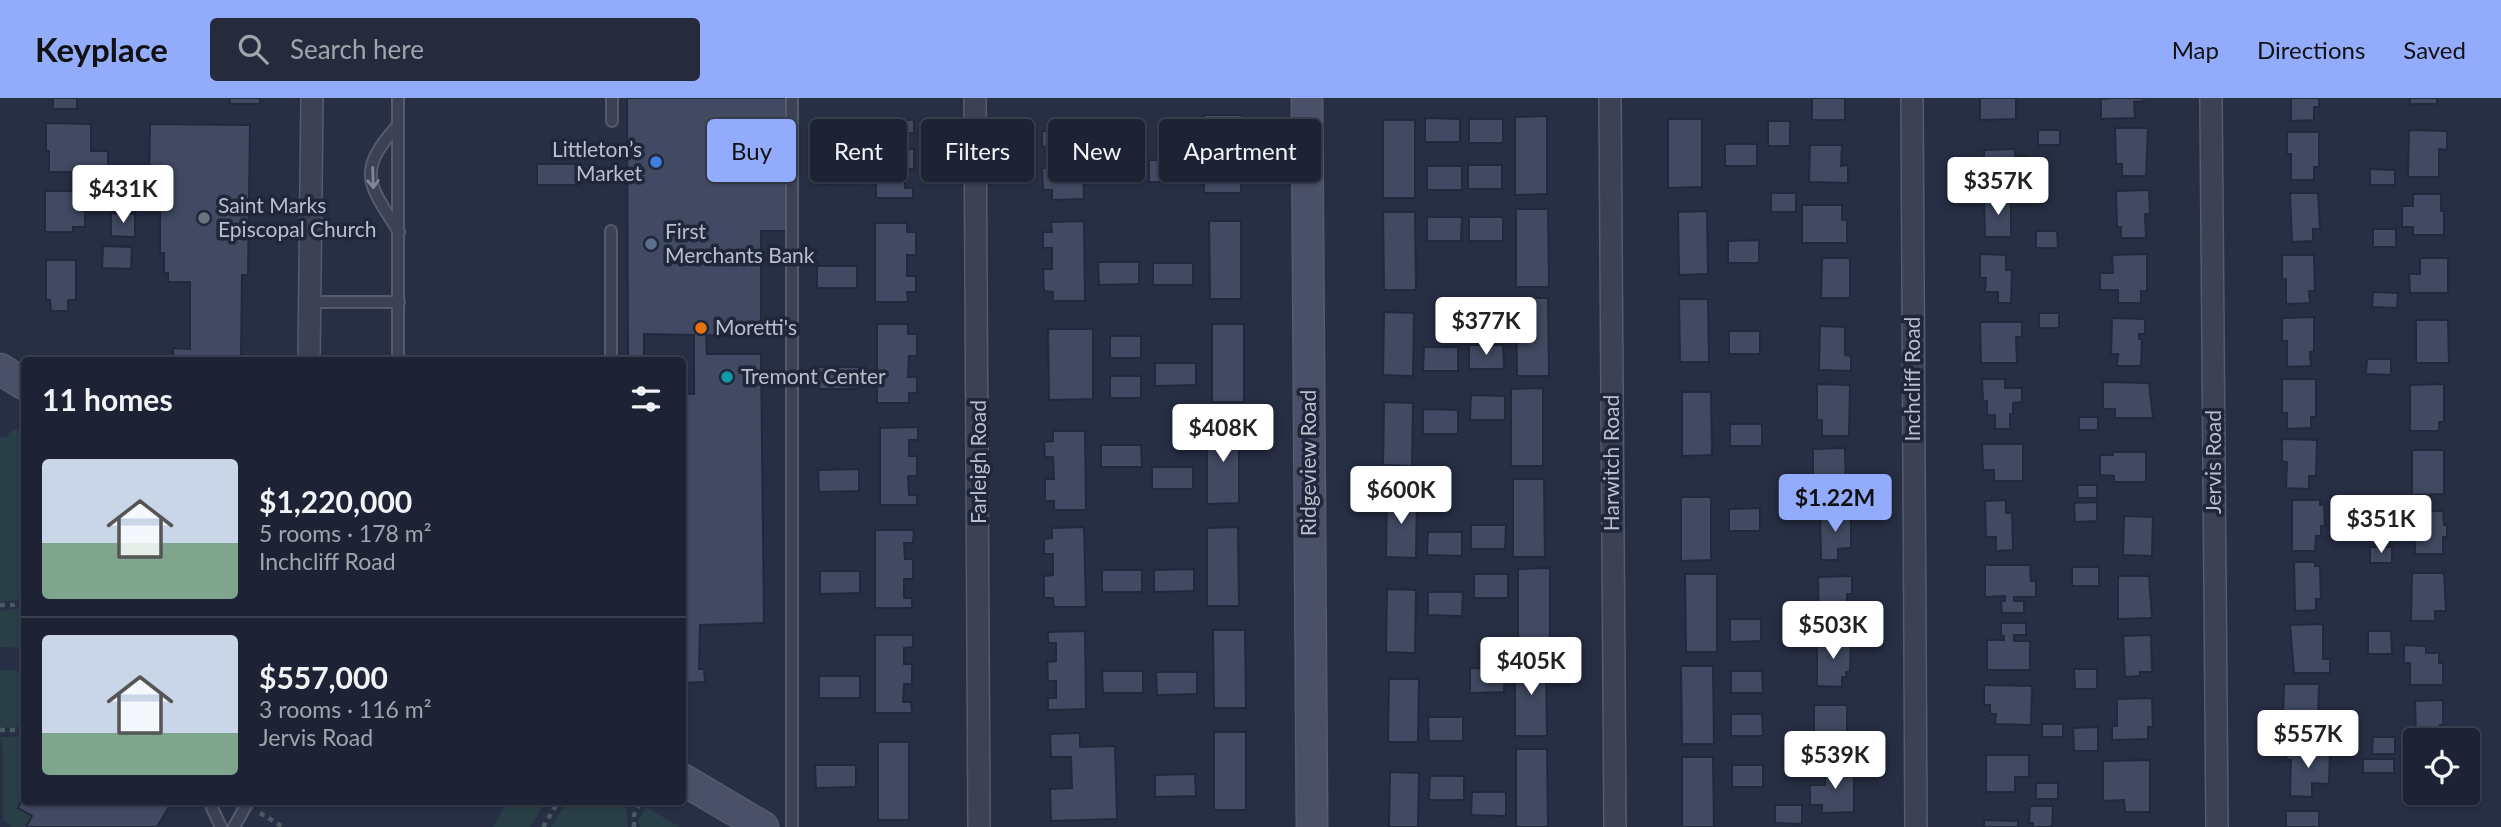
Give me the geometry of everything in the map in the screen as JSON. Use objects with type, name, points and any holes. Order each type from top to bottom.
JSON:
[{"type":"street","points":[[309,357],[312,98]]},
{"type":"street","name":"Farleigh Road","points":[[975,98],[979,827]]},
{"type":"street","name":"Ridgeview Road","points":[[1307,98],[1312,827]]},
{"type":"street","name":"Harwitch Road","points":[[1610,98],[1615,827]]},
{"type":"street","name":"Inchcliff Road","points":[[1912,98],[1916,827]]},
{"type":"street","name":"Jervis Road","points":[[2211,98],[2217,827]]},
{"type":"street","points":[[0,369],[21,382]]},
{"type":"street","points":[[686,781],[763,827]]},
{"type":"lane","points":[[398,98],[398,357]]},
{"type":"lane","points":[[612,98],[612,121]]},
{"type":"lane","points":[[792,98],[792,827]]},
{"type":"lane","points":[[398,125],[375,154],[370,177],[375,197],[399,232]]},
{"type":"lane","points":[[611,231],[611,357]]},
{"type":"lane","points":[[309,302],[400,302]]},
{"type":"lane","points":[[213,805],[221,827]]},
{"type":"lane","points":[[234,827],[246,805]]},
{"type":"path","points":[[0,605],[21,602]]},
{"type":"path","points":[[0,730],[21,730]]},
{"type":"path","points":[[543,827],[556,805]]},
{"type":"path","points":[[634,827],[634,815],[639,805]]},
{"type":"shaded area","points":[[21,428],[21,598],[0,602],[0,437],[6,437],[12,430]]},
{"type":"shaded area","points":[[21,608],[21,648],[0,647],[0,611]]},
{"type":"shaded area","points":[[0,670],[12,670],[21,673],[21,727],[0,727]]},
{"type":"shaded area","points":[[21,736],[21,802],[18,808],[32,816],[26,827],[12,827],[3,820],[3,751],[0,737]]},
{"type":"shaded area","points":[[505,805],[543,805],[530,827],[493,827]]},
{"type":"shaded area","points":[[565,805],[626,805],[628,827],[551,827]]},
{"type":"shaded area","points":[[646,807],[680,827],[640,827],[638,820]]},
{"type":"building","points":[[53,98],[77,98],[77,109],[53,109]]},
{"type":"building","points":[[230,98],[260,98],[260,104],[230,104]]},
{"type":"building","name":"Tremont Center","points":[[627,98],[790,98],[790,119],[707,119],[707,182],[791,182],[792,231],[761,231],[761,337],[706,335],[707,354],[761,354],[764,623],[700,625],[699,669],[704,669],[705,682],[686,683],[686,394],[694,394],[694,335],[644,334],[644,357],[628,357]]},
{"type":"building","points":[[1812,98],[1845,98],[1845,120],[1812,120]]},
{"type":"building","points":[[1980,98],[2016,98],[2016,119],[1980,120]]},
{"type":"building","points":[[2144,98],[2144,101],[2134,102],[2135,118],[2101,119],[2101,99]]},
{"type":"building","points":[[2291,98],[2319,98],[2319,107],[2314,107],[2314,120],[2291,121]]},
{"type":"building","points":[[2410,98],[2437,98],[2437,104],[2410,104]]},
{"type":"building","points":[[1204,115],[1242,115],[1242,119],[1204,119]]},
{"type":"building","points":[[1547,116],[1547,194],[1515,195],[1515,117]]},
{"type":"building","points":[[1425,118],[1460,119],[1460,142],[1425,142]]},
{"type":"building","points":[[1469,119],[1503,119],[1503,143],[1469,143]]},
{"type":"building","points":[[1668,119],[1702,119],[1702,187],[1668,188]]},
{"type":"building","points":[[907,120],[914,120],[914,133],[907,133]]},
{"type":"building","points":[[1383,120],[1415,120],[1415,198],[1383,198]]},
{"type":"building","points":[[1768,121],[1790,121],[1790,146],[1768,146]]},
{"type":"building","points":[[46,123],[91,124],[91,151],[108,151],[108,172],[49,172]]},
{"type":"building","name":"Saint Marks Episcopal Church","points":[[150,124],[250,125],[248,275],[242,275],[241,357],[173,357],[173,348],[190,349],[190,282],[168,282],[168,273],[164,273],[164,253],[160,253],[160,182],[149,182]]},
{"type":"building","points":[[2115,128],[2148,128],[2146,176],[2122,176],[2122,164],[2116,164]]},
{"type":"building","points":[[2038,130],[2060,130],[2060,145],[2038,145]]},
{"type":"building","points":[[2409,130],[2447,131],[2447,150],[2439,149],[2439,177],[2408,177]]},
{"type":"building","points":[[1042,131],[1048,131],[1048,146],[1042,147]]},
{"type":"building","points":[[2287,132],[2319,132],[2319,167],[2314,167],[2314,180],[2291,180],[2291,154],[2287,154]]},
{"type":"building","points":[[1725,144],[1757,144],[1757,166],[1725,166]]},
{"type":"building","points":[[1810,145],[1842,145],[1841,166],[1848,165],[1848,183],[1809,182]]},
{"type":"building","points":[[907,149],[914,149],[914,169],[907,169]]},
{"type":"building","points":[[2015,149],[2015,156],[2027,156],[2027,177],[2014,177],[2014,181],[1984,181],[1981,159],[1984,159],[1984,150]]},
{"type":"building","points":[[1149,160],[1159,160],[1159,182],[1149,182]]},
{"type":"building","points":[[537,164],[576,164],[577,185],[537,185]]},
{"type":"building","points":[[1468,165],[1502,165],[1502,189],[1468,189]]},
{"type":"building","points":[[1427,166],[1462,166],[1462,190],[1427,190]]},
{"type":"building","points":[[1042,168],[1048,168],[1048,182],[1084,182],[1084,199],[1052,200],[1052,190],[1043,190]]},
{"type":"building","points":[[2370,169],[2395,170],[2395,185],[2370,185]]},
{"type":"building","points":[[821,182],[861,182],[861,183]]},
{"type":"building","points":[[876,182],[905,182],[905,188],[913,188],[913,198],[876,198]]},
{"type":"building","points":[[1204,182],[1241,182],[1241,193],[1204,193]]},
{"type":"building","points":[[2149,190],[2150,214],[2145,214],[2146,238],[2121,238],[2121,227],[2117,227],[2116,191]]},
{"type":"building","points":[[45,191],[74,191],[74,207],[85,207],[85,227],[73,227],[73,232],[45,232]]},
{"type":"building","points":[[1771,193],[1796,193],[1796,212],[1771,212]]},
{"type":"building","points":[[2290,193],[2318,193],[2320,229],[2313,229],[2313,241],[2292,242]]},
{"type":"building","points":[[2413,194],[2441,194],[2444,235],[2413,235],[2413,227],[2402,227],[2402,206],[2413,206]]},
{"type":"building","points":[[2011,196],[2011,237],[1985,237],[1984,197]]},
{"type":"building","points":[[1802,205],[1842,205],[1842,220],[1847,220],[1847,243],[1802,243]]},
{"type":"building","points":[[1516,209],[1548,209],[1549,287],[1516,287]]},
{"type":"building","points":[[1707,211],[1708,274],[1679,275],[1678,212]]},
{"type":"building","points":[[1383,212],[1415,212],[1416,290],[1384,290]]},
{"type":"building","points":[[111,213],[135,214],[135,237],[111,236]]},
{"type":"building","points":[[1427,217],[1462,217],[1461,241],[1427,241]]},
{"type":"building","points":[[1469,217],[1503,217],[1503,241],[1469,241]]},
{"type":"building","points":[[1084,221],[1085,301],[1053,301],[1053,292],[1044,291],[1043,269],[1052,269],[1052,248],[1043,248],[1043,232],[1052,232],[1051,222]]},
{"type":"building","points":[[1209,221],[1241,221],[1241,299],[1210,299]]},
{"type":"building","points":[[875,223],[907,223],[907,232],[916,232],[916,255],[907,255],[907,276],[916,276],[916,292],[907,292],[908,302],[875,302]]},
{"type":"building","points":[[2373,229],[2396,229],[2396,247],[2373,247]]},
{"type":"building","points":[[2036,231],[2057,231],[2058,248],[2036,248]]},
{"type":"building","points":[[1759,240],[1759,263],[1728,263],[1728,241]]},
{"type":"building","points":[[103,246],[132,247],[131,269],[102,268]]},
{"type":"building","points":[[1980,254],[2006,255],[2006,270],[2012,270],[2011,303],[1998,303],[1998,292],[1985,292],[1986,278],[1980,278]]},
{"type":"building","points":[[2147,254],[2147,291],[2141,291],[2141,303],[2118,303],[2118,290],[2100,290],[2100,273],[2113,273],[2112,255]]},
{"type":"building","points":[[2282,255],[2314,255],[2315,291],[2309,291],[2310,303],[2286,304]]},
{"type":"building","points":[[1822,258],[1850,258],[1850,298],[1821,298]]},
{"type":"building","points":[[2420,258],[2448,258],[2448,293],[2410,293],[2409,274],[2420,274]]},
{"type":"building","points":[[46,260],[76,260],[76,300],[68,300],[68,311],[51,311],[50,300],[46,300]]},
{"type":"building","points":[[1098,262],[1139,262],[1139,284],[1099,285]]},
{"type":"building","points":[[1153,263],[1193,263],[1193,285],[1153,285]]},
{"type":"building","points":[[817,266],[857,266],[857,288],[817,288]]},
{"type":"building","points":[[2373,292],[2398,293],[2397,308],[2372,307]]},
{"type":"building","points":[[1516,298],[1548,298],[1549,376],[1517,376]]},
{"type":"building","points":[[1679,299],[1708,299],[1709,362],[1680,362]]},
{"type":"building","points":[[1384,312],[1414,313],[1413,376],[1383,375]]},
{"type":"building","points":[[2039,313],[2059,313],[2059,328],[2039,328]]},
{"type":"building","points":[[2314,317],[2314,352],[2310,352],[2311,366],[2287,367],[2287,341],[2282,341],[2282,318]]},
{"type":"building","points":[[2112,318],[2145,319],[2145,334],[2139,334],[2139,339],[2142,339],[2141,366],[2117,366],[2118,354],[2111,354]]},
{"type":"building","points":[[2416,320],[2448,320],[2449,363],[2416,363]]},
{"type":"building","points":[[1980,322],[2022,322],[2022,337],[2016,337],[2017,363],[1981,363]]},
{"type":"building","points":[[877,324],[908,324],[908,334],[917,334],[917,356],[909,356],[908,377],[917,377],[917,393],[909,393],[909,403],[877,403]]},
{"type":"building","points":[[1212,324],[1244,324],[1244,402],[1212,402]]},
{"type":"building","points":[[1820,326],[1845,327],[1845,355],[1851,356],[1851,371],[1819,370]]},
{"type":"building","points":[[1048,329],[1093,329],[1093,399],[1049,400]]},
{"type":"building","points":[[1729,331],[1760,331],[1760,354],[1729,354]]},
{"type":"building","points":[[1110,336],[1141,336],[1141,358],[1110,358]]},
{"type":"building","points":[[1469,345],[1503,345],[1504,369],[1469,369]]},
{"type":"building","points":[[1424,347],[1458,347],[1458,371],[1423,371]]},
{"type":"building","points":[[2367,359],[2391,359],[2391,375],[2366,374]]},
{"type":"building","points":[[1155,363],[1196,363],[1196,385],[1155,386]]},
{"type":"building","points":[[818,367],[859,367],[859,389],[819,389]]},
{"type":"building","points":[[1110,376],[1141,376],[1141,398],[1110,398]]},
{"type":"building","points":[[1982,379],[2005,379],[2005,388],[2022,388],[2022,402],[2013,403],[2010,429],[1995,429],[1995,415],[1987,415]]},
{"type":"building","points":[[2282,379],[2316,379],[2316,417],[2311,417],[2311,428],[2287,429],[2287,413],[2282,413]]},
{"type":"building","points":[[2103,382],[2149,383],[2153,418],[2115,418],[2115,409],[2103,409]]},
{"type":"building","points":[[1817,384],[1850,385],[1849,436],[1822,436],[1822,420],[1817,420]]},
{"type":"building","points":[[2444,384],[2444,422],[2439,422],[2439,431],[2410,431],[2410,385]]},
{"type":"building","points":[[1543,388],[1543,466],[1511,466],[1511,389]]},
{"type":"building","points":[[1682,392],[1711,392],[1712,455],[1682,456]]},
{"type":"building","points":[[1471,395],[1505,396],[1505,420],[1470,420]]},
{"type":"building","points":[[1384,402],[1413,403],[1412,466],[1383,465]]},
{"type":"building","points":[[1423,409],[1458,410],[1458,434],[1423,434]]},
{"type":"building","points":[[2079,417],[2098,417],[2098,430],[2079,430]]},
{"type":"building","points":[[1730,424],[1762,424],[1762,446],[1730,446]]},
{"type":"building","points":[[1207,425],[1239,425],[1239,503],[1207,504]]},
{"type":"building","points":[[918,427],[918,440],[909,440],[909,456],[917,456],[917,476],[908,476],[909,495],[917,495],[917,505],[880,505],[880,428]]},
{"type":"building","points":[[1053,431],[1085,431],[1086,510],[1054,510],[1054,501],[1045,501],[1045,479],[1054,479],[1053,457],[1045,457],[1044,442],[1053,441]]},
{"type":"building","points":[[2282,439],[2317,440],[2316,476],[2309,476],[2309,489],[2286,488],[2287,462],[2282,461]]},
{"type":"building","points":[[1982,444],[2023,444],[2023,481],[1994,481],[1994,470],[1983,470]]},
{"type":"building","points":[[1101,445],[1141,445],[1142,467],[1101,467]]},
{"type":"building","points":[[1845,448],[1846,496],[1823,496],[1822,485],[1813,485],[1813,449]]},
{"type":"building","points":[[2412,450],[2444,450],[2444,494],[2412,495]]},
{"type":"building","points":[[2113,452],[2146,452],[2146,482],[2114,482],[2114,476],[2100,475],[2100,455],[2113,455]]},
{"type":"building","points":[[1152,467],[1193,467],[1193,489],[1152,489]]},
{"type":"building","points":[[859,469],[859,491],[819,492],[818,470]]},
{"type":"building","points":[[1513,479],[1544,479],[1545,557],[1513,557]]},
{"type":"building","points":[[2077,485],[2097,485],[2097,498],[2078,498]]},
{"type":"building","points":[[1387,494],[1417,495],[1416,558],[1386,557]]},
{"type":"building","points":[[1681,497],[1711,497],[1711,560],[1681,561]]},
{"type":"building","points":[[2006,500],[2006,513],[2012,513],[2013,550],[1996,551],[1996,537],[1986,537],[1985,501]]},
{"type":"building","points":[[2292,500],[2320,500],[2320,505],[2324,504],[2325,526],[2321,526],[2321,536],[2316,536],[2315,551],[2292,551]]},
{"type":"building","points":[[2097,502],[2097,521],[2075,522],[2074,503]]},
{"type":"building","points":[[1760,508],[1760,531],[1729,531],[1729,509]]},
{"type":"building","points":[[2415,511],[2443,511],[2447,537],[2443,537],[2443,554],[2415,554]]},
{"type":"building","points":[[1820,512],[1851,512],[1851,548],[1838,549],[1838,560],[1821,560]]},
{"type":"building","points":[[2124,516],[2153,517],[2152,556],[2123,555]]},
{"type":"building","points":[[1471,525],[1506,525],[1505,549],[1471,549]]},
{"type":"building","points":[[1084,527],[1086,607],[1054,607],[1053,598],[1044,598],[1044,576],[1053,575],[1053,554],[1044,554],[1044,539],[1052,538],[1052,528]]},
{"type":"building","points":[[1238,527],[1239,606],[1207,606],[1207,528]]},
{"type":"building","points":[[875,530],[914,530],[913,543],[904,543],[905,559],[913,559],[913,579],[904,579],[904,598],[912,598],[912,608],[875,608]]},
{"type":"building","points":[[1428,532],[1462,532],[1462,556],[1427,555]]},
{"type":"building","points":[[2370,547],[2392,547],[2392,563],[2370,563]]},
{"type":"building","points":[[2294,562],[2315,562],[2315,566],[2320,566],[2321,599],[2316,599],[2316,610],[2295,611]]},
{"type":"building","points":[[1985,565],[2030,565],[2031,581],[2036,581],[2036,597],[2014,597],[2014,601],[2024,601],[2024,613],[2002,613],[2001,601],[2005,601],[2005,596],[1985,597]]},
{"type":"building","points":[[2072,567],[2099,567],[2099,586],[2072,586]]},
{"type":"building","points":[[1550,568],[1550,646],[1518,646],[1518,569]]},
{"type":"building","points":[[1194,569],[1194,591],[1154,592],[1154,570]]},
{"type":"building","points":[[1102,570],[1142,570],[1142,592],[1102,592]]},
{"type":"building","points":[[820,571],[860,571],[860,593],[820,594]]},
{"type":"building","points":[[2412,573],[2444,573],[2446,611],[2435,611],[2435,621],[2411,621]]},
{"type":"building","points":[[1474,574],[1508,574],[1508,598],[1474,598]]},
{"type":"building","points":[[1685,574],[1717,574],[1717,652],[1686,652]]},
{"type":"building","points":[[1852,576],[1852,594],[1847,594],[1847,626],[1819,626],[1818,577]]},
{"type":"building","points":[[2118,576],[2149,576],[2152,618],[2118,619]]},
{"type":"building","points":[[1387,589],[1416,590],[1415,653],[1386,652]]},
{"type":"building","points":[[1428,592],[1463,592],[1462,616],[1428,615]]},
{"type":"building","points":[[1730,619],[1761,619],[1761,641],[1730,642]]},
{"type":"building","points":[[2001,623],[2026,623],[2026,635],[2014,635],[2014,641],[2030,641],[2030,670],[1987,670],[1987,640],[2004,640],[2004,636],[2001,636]]},
{"type":"building","points":[[2323,624],[2323,659],[2330,659],[2330,673],[2294,673],[2290,625]]},
{"type":"building","points":[[1213,630],[1245,630],[1246,708],[1214,708]]},
{"type":"building","points":[[1085,631],[1086,709],[1048,710],[1048,698],[1056,698],[1056,681],[1048,681],[1047,662],[1056,661],[1056,643],[1048,643],[1048,632]]},
{"type":"building","points":[[2368,631],[2391,631],[2392,654],[2368,654]]},
{"type":"building","points":[[875,635],[913,635],[913,647],[904,648],[904,664],[912,664],[912,684],[904,684],[903,702],[911,702],[912,713],[875,713]]},
{"type":"building","points":[[2151,635],[2152,672],[2140,672],[2140,676],[2125,677],[2123,636]]},
{"type":"building","points":[[1851,638],[1850,672],[1846,672],[1846,677],[1842,677],[1842,687],[1817,686],[1817,639]]},
{"type":"building","points":[[2404,645],[2426,646],[2426,653],[2439,653],[2439,663],[2443,663],[2443,685],[2410,685],[2410,663],[2404,663]]},
{"type":"building","points":[[1515,658],[1546,658],[1547,736],[1515,736]]},
{"type":"building","points":[[1681,666],[1713,666],[1714,744],[1682,744]]},
{"type":"building","points":[[1470,668],[1505,669],[1504,692],[1470,693]]},
{"type":"building","points":[[2074,669],[2097,669],[2097,689],[2075,689]]},
{"type":"building","points":[[1102,671],[1143,671],[1143,693],[1103,693]]},
{"type":"building","points":[[1731,671],[1762,671],[1763,693],[1731,693]]},
{"type":"building","points":[[1156,672],[1197,672],[1197,694],[1157,695]]},
{"type":"building","points":[[819,676],[860,676],[860,698],[819,698]]},
{"type":"building","points":[[1389,679],[1419,679],[1418,742],[1388,742]]},
{"type":"building","points":[[2284,684],[2319,684],[2318,721],[2311,721],[2311,734],[2289,733],[2289,720],[2283,720]]},
{"type":"building","points":[[1984,685],[2032,686],[2031,725],[1995,724],[1996,714],[1990,714],[1990,705],[1984,705]]},
{"type":"building","points":[[2152,698],[2153,727],[2148,727],[2148,739],[2112,740],[2112,726],[2117,726],[2117,699]]},
{"type":"building","points":[[2443,700],[2443,725],[2440,725],[2440,728],[2416,728],[2415,701]]},
{"type":"building","points":[[1814,705],[1847,705],[1847,752],[1801,752],[1801,740],[1814,740]]},
{"type":"building","points":[[1731,714],[1762,714],[1763,736],[1731,736]]},
{"type":"building","points":[[1428,717],[1463,717],[1463,741],[1429,741]]},
{"type":"building","points":[[2042,724],[2063,724],[2063,737],[2042,737]]},
{"type":"building","points":[[2098,727],[2098,751],[2074,751],[2073,728]]},
{"type":"building","points":[[1214,732],[1246,732],[1246,810],[1214,810]]},
{"type":"building","points":[[1080,733],[1080,747],[1115,746],[1117,819],[1051,821],[1050,789],[1072,788],[1071,757],[1051,757],[1050,734]]},
{"type":"building","points":[[2373,737],[2395,737],[2395,754],[2372,754]]},
{"type":"building","points":[[878,742],[909,742],[909,820],[878,820]]},
{"type":"building","points":[[2287,748],[2330,749],[2329,784],[2312,783],[2312,797],[2290,796],[2291,760],[2286,760]]},
{"type":"building","points":[[1516,749],[1547,749],[1548,827],[1516,827]]},
{"type":"building","points":[[1986,755],[2029,755],[2029,777],[2015,777],[2015,792],[1986,792]]},
{"type":"building","points":[[1682,757],[1713,757],[1714,827],[1682,827]]},
{"type":"building","points":[[2363,759],[2394,759],[2394,773],[2363,773]]},
{"type":"building","points":[[2150,760],[2150,812],[2125,812],[2124,800],[2103,801],[2103,761]]},
{"type":"building","points":[[815,765],[856,765],[856,787],[816,788]]},
{"type":"building","points":[[1732,765],[1763,765],[1763,787],[1732,787]]},
{"type":"building","points":[[1854,767],[1854,812],[1822,813],[1822,805],[1810,805],[1810,785],[1825,785],[1825,768]]},
{"type":"building","points":[[1390,772],[1419,773],[1418,827],[1389,827]]},
{"type":"building","points":[[1195,774],[1196,796],[1155,797],[1155,775]]},
{"type":"building","points":[[1430,776],[1464,776],[1464,800],[1429,800]]},
{"type":"building","points":[[2036,783],[2058,783],[2058,799],[2036,799]]},
{"type":"building","points":[[1472,792],[1506,792],[1506,816],[1471,815]]},
{"type":"building","points":[[21,802],[21,805],[170,805],[157,827],[26,827],[32,816],[18,808]]},
{"type":"building","points":[[1775,805],[1802,805],[1802,824],[1775,823]]},
{"type":"building","points":[[2030,806],[2053,806],[2052,827],[2033,827],[2033,823],[2029,823]]},
{"type":"building","points":[[2286,811],[2319,811],[2319,827],[2286,827]]},
{"type":"building","points":[[1984,820],[2018,821],[2018,827],[1984,827]]},
{"type":"place","name":"Littleton’s Market","points":[[656,162]]},
{"type":"place","name":"Saint Marks Episcopal Church","points":[[204,218]]},
{"type":"place","name":"First Merchants Bank","points":[[651,244]]},
{"type":"place","name":"Moretti's","points":[[701,328]]},
{"type":"place","name":"Tremont Center","points":[[727,377]]}]
